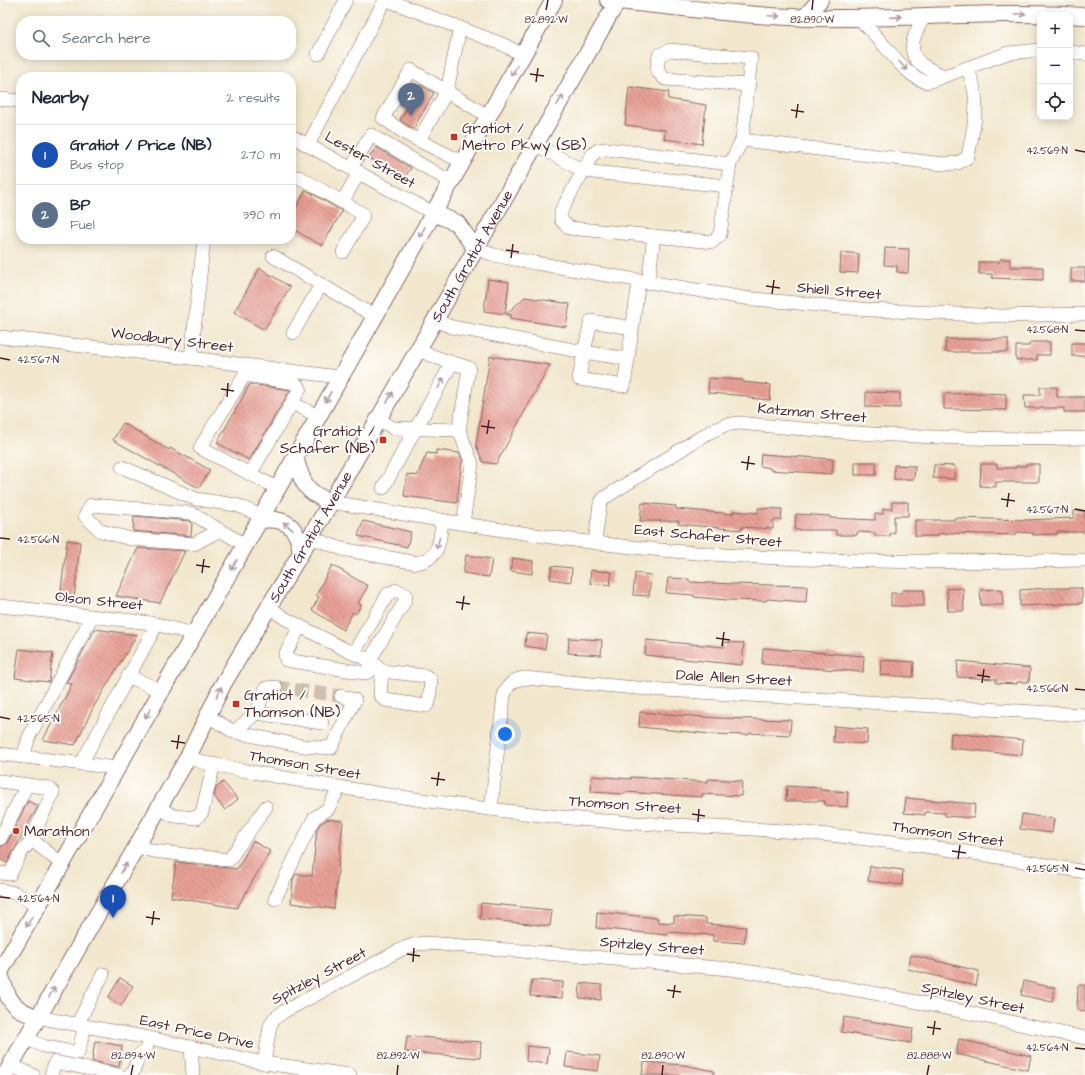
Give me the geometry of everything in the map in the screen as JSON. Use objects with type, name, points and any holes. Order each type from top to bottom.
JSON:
[{"type":"main road","points":[[37,1017],[23,1013],[16,1008],[5,991],[0,973],[6,952],[38,906],[261,518],[339,377],[554,0]]},
{"type":"main road","points":[[614,0],[729,13],[804,18],[1016,14],[1085,16]]},
{"type":"main road","name":"South Gratiot Avenue","points":[[8,1070],[37,1017],[188,757],[222,686],[331,502],[535,144],[614,0]]},
{"type":"main road","points":[[804,18],[820,0]]},
{"type":"main road","points":[[433,213],[457,223],[475,248]]},
{"type":"main road","points":[[295,458],[304,484],[309,492],[318,498],[331,502]]},
{"type":"main road","points":[[261,518],[281,520],[288,524],[300,541],[301,553]]},
{"type":"street","points":[[318,54],[346,0]]},
{"type":"street","points":[[308,144],[386,0],[502,44],[523,55]]},
{"type":"street","points":[[925,16],[913,39],[913,52],[920,63],[943,76]]},
{"type":"street","points":[[857,18],[875,34],[906,70],[917,79],[928,82],[968,69],[1008,53],[1037,50]]},
{"type":"street","points":[[420,140],[447,92],[460,28]]},
{"type":"street","points":[[730,164],[607,149],[598,150],[592,155],[561,211],[562,220],[569,228],[712,242],[720,235],[730,164],[742,140],[749,86],[751,58],[670,50],[659,55],[657,71],[665,78],[749,86]]},
{"type":"street","points":[[1073,52],[1085,54]]},
{"type":"street","points":[[742,140],[944,164],[958,163],[968,157],[976,110],[976,93],[968,69]]},
{"type":"street","points":[[462,162],[406,134],[383,118],[411,70],[488,116]]},
{"type":"street","points":[[0,99],[16,101]]},
{"type":"street","points":[[343,201],[371,135],[450,182]]},
{"type":"street","name":"Lester Street","points":[[296,138],[433,213]]},
{"type":"street","points":[[535,144],[583,171],[727,186]]},
{"type":"street","points":[[296,176],[298,176],[361,212],[363,217],[343,252]]},
{"type":"street","points":[[632,328],[591,321],[580,379],[624,386],[632,328],[654,236]]},
{"type":"street","points":[[191,358],[203,244]]},
{"type":"street","name":"Shiell Street","points":[[475,248],[494,255],[744,298],[871,310],[1000,316],[1085,314]]},
{"type":"street","points":[[273,256],[374,316]]},
{"type":"street","points":[[293,333],[321,284]]},
{"type":"street","points":[[434,320],[452,327],[628,359]]},
{"type":"street","name":"Woodbury Street","points":[[0,337],[191,358],[247,371],[296,378],[339,377]]},
{"type":"street","points":[[418,349],[469,368],[459,430],[472,464],[463,523]]},
{"type":"street","points":[[383,488],[452,362]]},
{"type":"street","points":[[247,371],[200,448],[277,488]]},
{"type":"street","points":[[250,474],[300,388],[296,378]]},
{"type":"street","points":[[292,403],[318,416]]},
{"type":"street","points":[[378,419],[393,428],[459,430]]},
{"type":"street","name":"Katzman Street","points":[[595,542],[600,504],[604,498],[706,434],[725,425],[739,423],[856,434],[1023,439],[1085,438]]},
{"type":"street","points":[[122,467],[196,499],[236,505],[261,518]]},
{"type":"street","name":"East Schafer Street","points":[[331,502],[595,542],[695,553],[811,560],[985,562],[1085,560]]},
{"type":"street","points":[[220,530],[194,544],[131,539],[101,531],[85,516],[91,505],[191,513],[220,530],[245,545]]},
{"type":"street","points":[[310,537],[342,549],[417,563],[426,561],[433,557],[439,542],[442,520]]},
{"type":"street","points":[[300,626],[285,655],[286,660],[365,673],[369,672],[370,660],[405,602],[406,595],[397,590],[388,594],[356,649],[352,653]]},
{"type":"street","name":"Olson Street","points":[[0,606],[157,624],[194,634]]},
{"type":"street","points":[[269,607],[300,626],[352,653],[370,660],[382,671]]},
{"type":"street","points":[[23,757],[29,737],[92,616]]},
{"type":"street","points":[[80,764],[157,624]]},
{"type":"street","points":[[128,676],[161,690]]},
{"type":"street","name":"Dale Allen Street","points":[[491,809],[504,695],[508,685],[515,680],[524,678],[648,689],[1085,715]]},
{"type":"street","points":[[234,732],[256,713],[266,688],[276,687]]},
{"type":"street","points":[[208,716],[234,732],[304,746],[331,748],[356,700],[340,696]]},
{"type":"street","points":[[256,713],[322,723]]},
{"type":"street","points":[[0,754],[117,768]]},
{"type":"street","name":"Thomson Street","points":[[188,757],[214,764],[338,788],[491,809],[582,819],[805,832],[882,840],[1018,860],[1085,872]]},
{"type":"street","points":[[159,808],[174,816],[196,818],[202,812],[214,764]]},
{"type":"street","points":[[0,781],[49,788],[53,792],[32,840],[22,851],[10,874],[0,873]]},
{"type":"street","points":[[0,839],[27,785]]},
{"type":"street","points":[[275,899],[314,818],[328,809],[338,788]]},
{"type":"street","points":[[136,846],[153,851],[229,860],[266,807]]},
{"type":"street","points":[[32,840],[62,864]]},
{"type":"street","points":[[0,890],[15,893],[38,906]]},
{"type":"street","name":"Spitzley Street","points":[[264,1063],[270,1026],[274,1019],[283,1012],[404,948],[417,944],[429,943],[730,969],[768,974],[862,990],[1085,1038]]},
{"type":"street","points":[[26,1038],[43,1046],[78,1053],[81,1026],[103,974]]},
{"type":"street","name":"East Price Drive","points":[[37,1017],[149,1038],[264,1063],[350,1075]]},
{"type":"street","points":[[129,1075],[133,1072],[140,1054],[146,1050],[149,1038]]},
{"type":"street","points":[[191,1047],[192,1075]]},
{"type":"street","points":[[51,1075],[55,1062],[119,1075]]},
{"type":"street","points":[[8,1070],[33,1075]]},
{"type":"building","points":[[420,85],[434,93],[413,129],[400,120],[407,108],[400,104],[406,95],[412,99]]},
{"type":"building","points":[[629,87],[669,92],[668,99],[706,105],[702,144],[664,139],[665,130],[625,125]]},
{"type":"building","points":[[376,147],[411,168],[404,178],[369,158]]},
{"type":"building","points":[[306,190],[342,211],[322,246],[296,231],[296,207]]},
{"type":"building","points":[[885,248],[909,249],[908,273],[897,272],[897,266],[884,265]]},
{"type":"building","points":[[841,252],[859,254],[858,273],[840,272]]},
{"type":"building","points":[[1000,259],[1010,259],[1010,267],[1043,267],[1043,280],[992,278],[992,274],[979,274],[979,262],[1000,262]]},
{"type":"building","points":[[260,268],[290,287],[264,330],[234,312]]},
{"type":"building","points":[[1071,268],[1085,268],[1085,281],[1071,281]]},
{"type":"building","points":[[488,279],[509,282],[505,314],[484,311]]},
{"type":"building","points":[[525,297],[570,304],[566,327],[510,318],[511,315],[506,314]]},
{"type":"building","points":[[946,339],[1008,339],[1008,352],[945,352]]},
{"type":"building","points":[[1030,342],[1050,342],[1050,355],[1037,355],[1037,360],[1016,360],[1016,346],[1029,346]]},
{"type":"building","points":[[1072,343],[1085,343],[1085,356],[1072,356]]},
{"type":"building","points":[[490,356],[550,365],[496,464],[483,462],[476,445]]},
{"type":"building","points":[[709,378],[743,380],[743,382],[771,385],[770,400],[748,398],[748,396],[708,393]]},
{"type":"building","points":[[250,384],[290,390],[249,460],[217,443]]},
{"type":"building","points":[[1040,387],[1057,387],[1057,397],[1085,397],[1085,412],[1064,412],[1064,408],[1025,408],[1024,395],[1040,395]]},
{"type":"building","points":[[866,392],[900,393],[900,408],[866,407]]},
{"type":"building","points":[[944,394],[1006,394],[1006,410],[944,409]]},
{"type":"building","points":[[123,423],[169,450],[170,448],[210,470],[199,488],[113,440]]},
{"type":"building","points":[[436,450],[459,453],[462,460],[457,503],[404,496],[407,474],[417,476],[427,453],[436,454]]},
{"type":"building","points":[[761,454],[833,459],[832,474],[770,470],[770,468],[760,466]]},
{"type":"building","points":[[855,462],[876,462],[876,475],[855,475]]},
{"type":"building","points":[[981,464],[997,464],[997,468],[1016,468],[1016,466],[1026,466],[1026,464],[1039,464],[1039,482],[996,482],[996,487],[980,486]]},
{"type":"building","points":[[894,465],[915,466],[914,479],[894,479]]},
{"type":"building","points":[[934,465],[955,466],[954,479],[933,478]]},
{"type":"building","points":[[892,502],[908,502],[908,516],[894,516],[894,533],[890,533],[890,536],[875,536],[875,533],[857,532],[857,535],[836,535],[836,530],[795,530],[796,514],[830,516],[830,518],[875,520],[875,514],[883,514],[883,509],[892,509]]},
{"type":"building","points":[[642,503],[676,506],[676,509],[733,514],[733,511],[758,513],[758,508],[782,509],[781,520],[773,520],[773,529],[742,527],[742,530],[678,524],[679,521],[640,521]]},
{"type":"building","points":[[1074,511],[1085,511],[1085,532],[1057,532],[1057,534],[1033,535],[1033,533],[1016,532],[1016,535],[949,533],[938,534],[938,536],[915,536],[915,520],[954,520],[954,518],[1027,520],[1074,518]]},
{"type":"building","points":[[134,516],[190,521],[192,523],[191,536],[133,531]]},
{"type":"building","points":[[363,521],[411,532],[407,547],[358,536]]},
{"type":"building","points":[[67,540],[80,542],[74,600],[60,599]]},
{"type":"building","points":[[138,548],[185,551],[160,603],[116,596]]},
{"type":"building","points":[[466,555],[492,559],[489,577],[463,573]]},
{"type":"building","points":[[513,558],[533,561],[532,574],[511,571]]},
{"type":"building","points":[[332,565],[368,586],[358,603],[361,605],[356,614],[353,612],[343,630],[312,610],[319,597],[316,595]]},
{"type":"building","points":[[552,566],[572,568],[571,582],[550,579]]},
{"type":"building","points":[[591,570],[612,572],[610,585],[590,583]]},
{"type":"building","points":[[635,573],[651,575],[649,596],[633,595]]},
{"type":"building","points":[[668,578],[689,579],[689,582],[807,586],[806,602],[767,599],[766,601],[727,600],[694,597],[694,595],[666,593]]},
{"type":"building","points":[[963,588],[964,611],[948,611],[947,589]]},
{"type":"building","points":[[1082,588],[1082,603],[1020,606],[1020,590]]},
{"type":"building","points":[[1002,589],[1003,605],[981,605],[980,590]]},
{"type":"building","points":[[902,590],[924,590],[924,606],[891,606],[891,593],[902,593]]},
{"type":"building","points":[[95,629],[137,635],[93,708],[75,745],[43,740],[72,684],[66,683]]},
{"type":"building","points":[[526,633],[547,635],[545,649],[525,646]]},
{"type":"building","points":[[569,638],[602,640],[601,655],[568,653]]},
{"type":"building","points":[[646,640],[724,647],[724,642],[744,643],[742,665],[645,655]]},
{"type":"building","points":[[763,648],[864,656],[863,672],[762,664]]},
{"type":"building","points":[[19,649],[53,653],[49,682],[15,678]]},
{"type":"building","points":[[881,660],[914,662],[913,677],[880,675]]},
{"type":"building","points":[[958,661],[1030,668],[1029,682],[1017,682],[1017,684],[996,683],[996,679],[957,677]]},
{"type":"building","points":[[640,712],[717,718],[791,720],[790,735],[749,733],[749,735],[711,734],[639,727]]},
{"type":"building","points":[[834,726],[868,729],[867,744],[833,742]]},
{"type":"building","points":[[951,733],[1023,740],[1022,755],[950,748]]},
{"type":"building","points":[[592,776],[708,782],[708,779],[742,781],[741,796],[702,794],[702,797],[625,792],[625,794],[591,792]]},
{"type":"building","points":[[223,782],[238,799],[225,810],[214,796],[216,788]]},
{"type":"building","points":[[787,786],[820,788],[820,790],[848,792],[847,807],[825,805],[825,801],[786,801]]},
{"type":"building","points":[[906,798],[975,804],[974,818],[945,816],[945,813],[925,812],[925,815],[904,813]]},
{"type":"building","points":[[28,801],[38,806],[7,863],[0,859],[0,847],[7,843]]},
{"type":"building","points":[[1022,814],[1054,819],[1052,833],[1020,829]]},
{"type":"building","points":[[328,819],[343,821],[334,909],[291,903],[293,880],[296,874],[312,876],[317,829],[320,824]]},
{"type":"building","points":[[253,841],[270,851],[237,908],[171,897],[176,862],[237,869]]},
{"type":"building","points":[[870,866],[903,870],[902,885],[868,881]]},
{"type":"building","points":[[481,903],[552,910],[550,926],[480,919]]},
{"type":"building","points":[[597,912],[658,918],[657,922],[674,923],[674,916],[706,918],[706,924],[746,927],[744,943],[713,941],[713,935],[667,932],[667,935],[596,928]]},
{"type":"building","points":[[911,955],[979,971],[976,986],[908,969]]},
{"type":"building","points":[[120,978],[133,986],[121,1006],[108,998]]},
{"type":"building","points":[[532,980],[563,982],[562,998],[530,996]]},
{"type":"building","points":[[1024,981],[1055,988],[1052,1002],[1021,995]]},
{"type":"building","points":[[580,983],[602,985],[601,1000],[579,998]]},
{"type":"building","points":[[1078,985],[1085,985],[1085,1011],[1077,1010]]},
{"type":"building","points":[[844,1017],[913,1028],[911,1043],[841,1032]]},
{"type":"building","points":[[407,1036],[481,1042],[480,1058],[405,1052]]},
{"type":"building","points":[[959,1039],[1031,1056],[1028,1070],[956,1054]]},
{"type":"building","points":[[95,1041],[122,1046],[119,1067],[92,1061]]},
{"type":"building","points":[[527,1046],[549,1048],[547,1064],[526,1061]]},
{"type":"building","points":[[567,1052],[600,1056],[598,1071],[565,1067]]},
{"type":"building","points":[[644,1062],[684,1065],[714,1071],[714,1075],[642,1075]]},
{"type":"tunnel","points":[[276,687],[341,696]]},
{"type":"place","name":"BP","points":[[411,116]]},
{"type":"place","name":"Gratiot / Metro Pkwy (SB)","points":[[454,137]]},
{"type":"place","name":"Gratiot / Schafer (NB)","points":[[383,440]]},
{"type":"place","name":"Gratiot / Thomson (NB)","points":[[236,704]]},
{"type":"place","name":"Marathon","points":[[16,831]]},
{"type":"place","name":"Gratiot / Price (NB)","points":[[113,918]]}]
